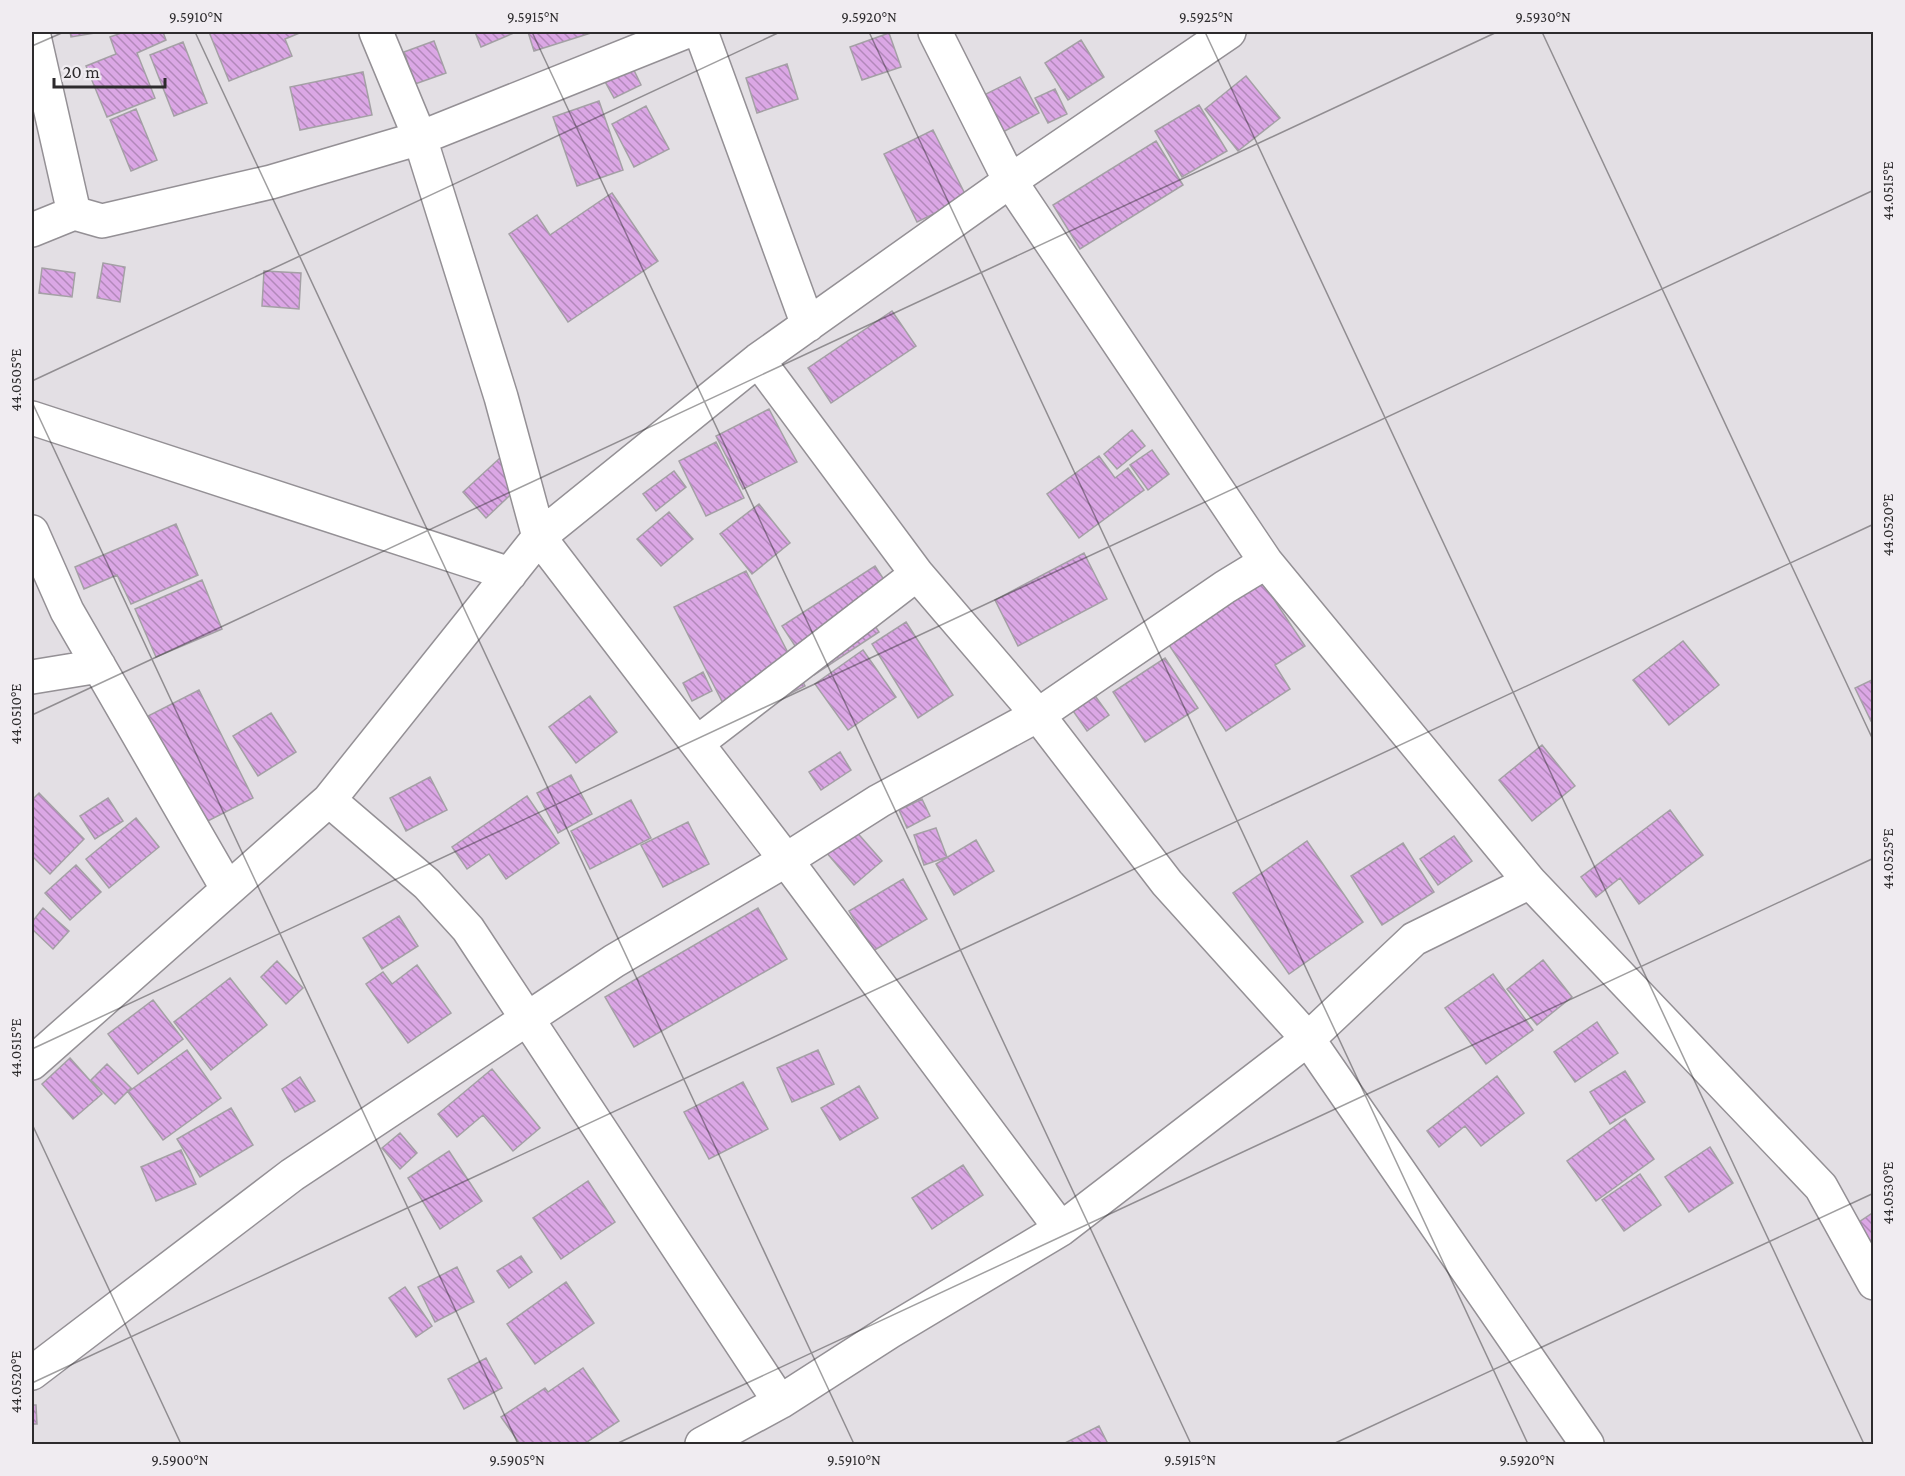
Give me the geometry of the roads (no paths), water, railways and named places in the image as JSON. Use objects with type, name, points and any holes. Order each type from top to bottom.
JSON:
[{"type":"street","points":[[33,32],[74,213]]},
{"type":"street","points":[[376,32],[420,138],[501,397],[539,537],[786,860],[1061,1229]]},
{"type":"street","points":[[32,231],[74,213],[102,221],[271,182],[420,138],[685,32]]},
{"type":"street","points":[[700,32],[808,325]]},
{"type":"street","points":[[935,32],[1010,181],[1266,562],[1530,882],[1821,1187],[1874,1282]]},
{"type":"street","points":[[32,1063],[329,800],[539,537],[759,360],[1010,181],[1229,32]]},
{"type":"street","points":[[759,360],[918,574],[1038,715],[1167,883],[1308,1039],[1587,1444]]},
{"type":"street","points":[[32,418],[510,574]]},
{"type":"street","points":[[32,532],[67,610],[227,888]]},
{"type":"street","points":[[32,1373],[292,1175],[614,961],[786,860],[879,801],[1038,715],[1225,587],[1266,562]]},
{"type":"street","points":[[697,743],[918,574]]},
{"type":"street","points":[[32,677],[99,666]]},
{"type":"street","points":[[329,800],[427,884],[461,922],[528,1018],[780,1401]]},
{"type":"street","points":[[702,1444],[780,1401],[889,1332],[1061,1229],[1308,1039],[1414,939],[1530,882]]}]
